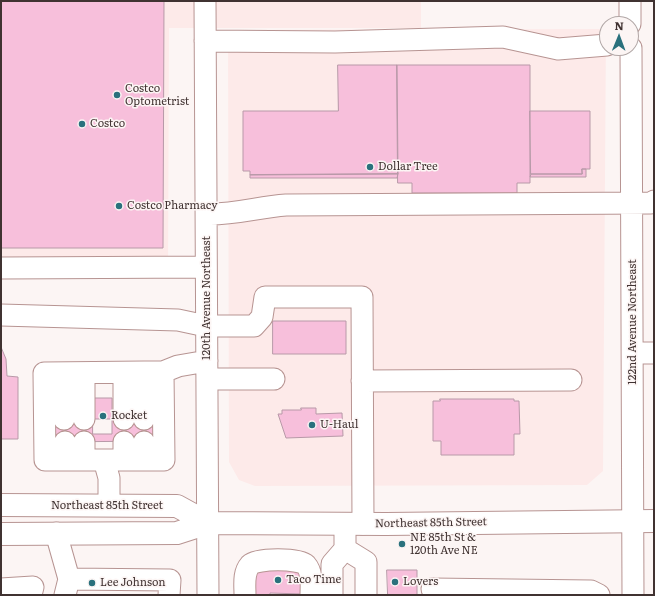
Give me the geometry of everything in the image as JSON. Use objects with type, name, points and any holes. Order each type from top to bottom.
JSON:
[{"type":"main road","name":"Northeast 85th Street","points":[[1,505],[177,506],[208,523]]},
{"type":"main road","points":[[1,519],[167,519],[208,523]]},
{"type":"main road","name":"Northeast 85th Street","points":[[1,534],[177,533],[208,523],[354,524],[644,521]]},
{"type":"street","name":"120th Avenue Northeast","points":[[205,1],[208,595]]},
{"type":"street","points":[[630,1],[630,16]]},
{"type":"street","points":[[205,41],[334,42],[503,38],[558,49],[599,46]]},
{"type":"street","name":"122nd Avenue Northeast","points":[[631,56],[633,353],[644,521],[633,595]]},
{"type":"street","points":[[206,214],[219,214],[266,206],[286,205],[651,203],[654,201]]},
{"type":"street","points":[[1,268],[206,267]]},
{"type":"street","points":[[1,316],[178,320],[206,326],[254,326],[262,317],[265,297],[362,297],[362,381],[354,524],[345,549],[332,564],[332,595]]},
{"type":"street","points":[[633,353],[654,353]]},
{"type":"street","points":[[144,372],[164,460],[104,452],[45,460],[44,373],[144,372],[178,366],[274,379]]},
{"type":"street","points":[[134,419],[144,372]]},
{"type":"street","points":[[74,373],[74,419]]},
{"type":"street","points":[[362,381],[571,380]]},
{"type":"street","points":[[104,452],[108,478],[109,506]]},
{"type":"street","points":[[56,534],[67,587],[97,587],[170,580],[169,595]]},
{"type":"street","points":[[345,549],[366,562],[366,595]]},
{"type":"street","points":[[245,595],[246,572],[249,566],[258,560],[297,561],[304,563],[311,574],[311,595]]},
{"type":"street","points":[[1,589],[33,587],[31,595]]},
{"type":"street","points":[[432,589],[591,591],[599,595]]},
{"type":"shaded area","name":"Costco","points":[[1,1],[421,1],[421,28],[169,28],[168,275],[1,275]]},
{"type":"shaded area","points":[[599,29],[599,56],[606,56],[603,471],[587,485],[255,486],[239,480],[229,462],[228,30]]},
{"type":"building","name":"Costco","points":[[1,1],[164,1],[163,248],[1,248]]},
{"type":"building","points":[[338,65],[397,65],[398,174],[250,175],[250,171],[243,171],[243,111],[338,111]]},
{"type":"building","points":[[397,65],[530,65],[530,183],[517,183],[517,193],[412,193],[412,183],[398,183]]},
{"type":"building","points":[[530,111],[590,111],[590,169],[582,169],[582,174],[531,174]]},
{"type":"building","points":[[582,169],[586,169],[586,177],[530,177],[531,174],[582,174]]},
{"type":"building","points":[[398,174],[397,178],[250,178],[250,175]]},
{"type":"building","points":[[273,321],[346,321],[346,354],[273,354]]},
{"type":"building","points":[[1,347],[6,359],[7,376],[18,377],[18,439],[1,439]]},
{"type":"building","name":"Rocket","points":[[93,398],[112,398],[112,434],[93,434]]},
{"type":"building","points":[[440,399],[514,399],[514,401],[519,401],[520,434],[514,434],[514,455],[441,455],[441,441],[433,441],[433,401],[440,401]]},
{"type":"building","name":"U-Haul","points":[[301,408],[316,408],[316,414],[342,413],[343,436],[286,438],[278,414],[282,414],[282,410],[301,410]]},
{"type":"building","points":[[49,419],[159,419],[159,441],[49,442]]},
{"type":"building","name":"Taco Time","points":[[259,566],[302,570],[302,594],[270,593],[270,595],[256,595],[251,593],[253,573]]},
{"type":"building","points":[[387,570],[417,570],[417,595],[388,595]]},
{"type":"place","name":"Costco Optometrist","points":[[117,95]]},
{"type":"place","name":"Costco","points":[[82,124]]},
{"type":"place","name":"Dollar Tree","points":[[370,167]]},
{"type":"place","name":"Costco Pharmacy","points":[[119,206]]},
{"type":"place","name":"Rocket","points":[[103,416]]},
{"type":"place","name":"U-Haul","points":[[312,425]]},
{"type":"place","name":"NE 85th St & 120th Ave NE","points":[[402,544]]},
{"type":"place","name":"Taco Time","points":[[278,580]]},
{"type":"place","name":"Lovers","points":[[395,582]]},
{"type":"place","name":"Lee Johnson","points":[[92,583]]}]
